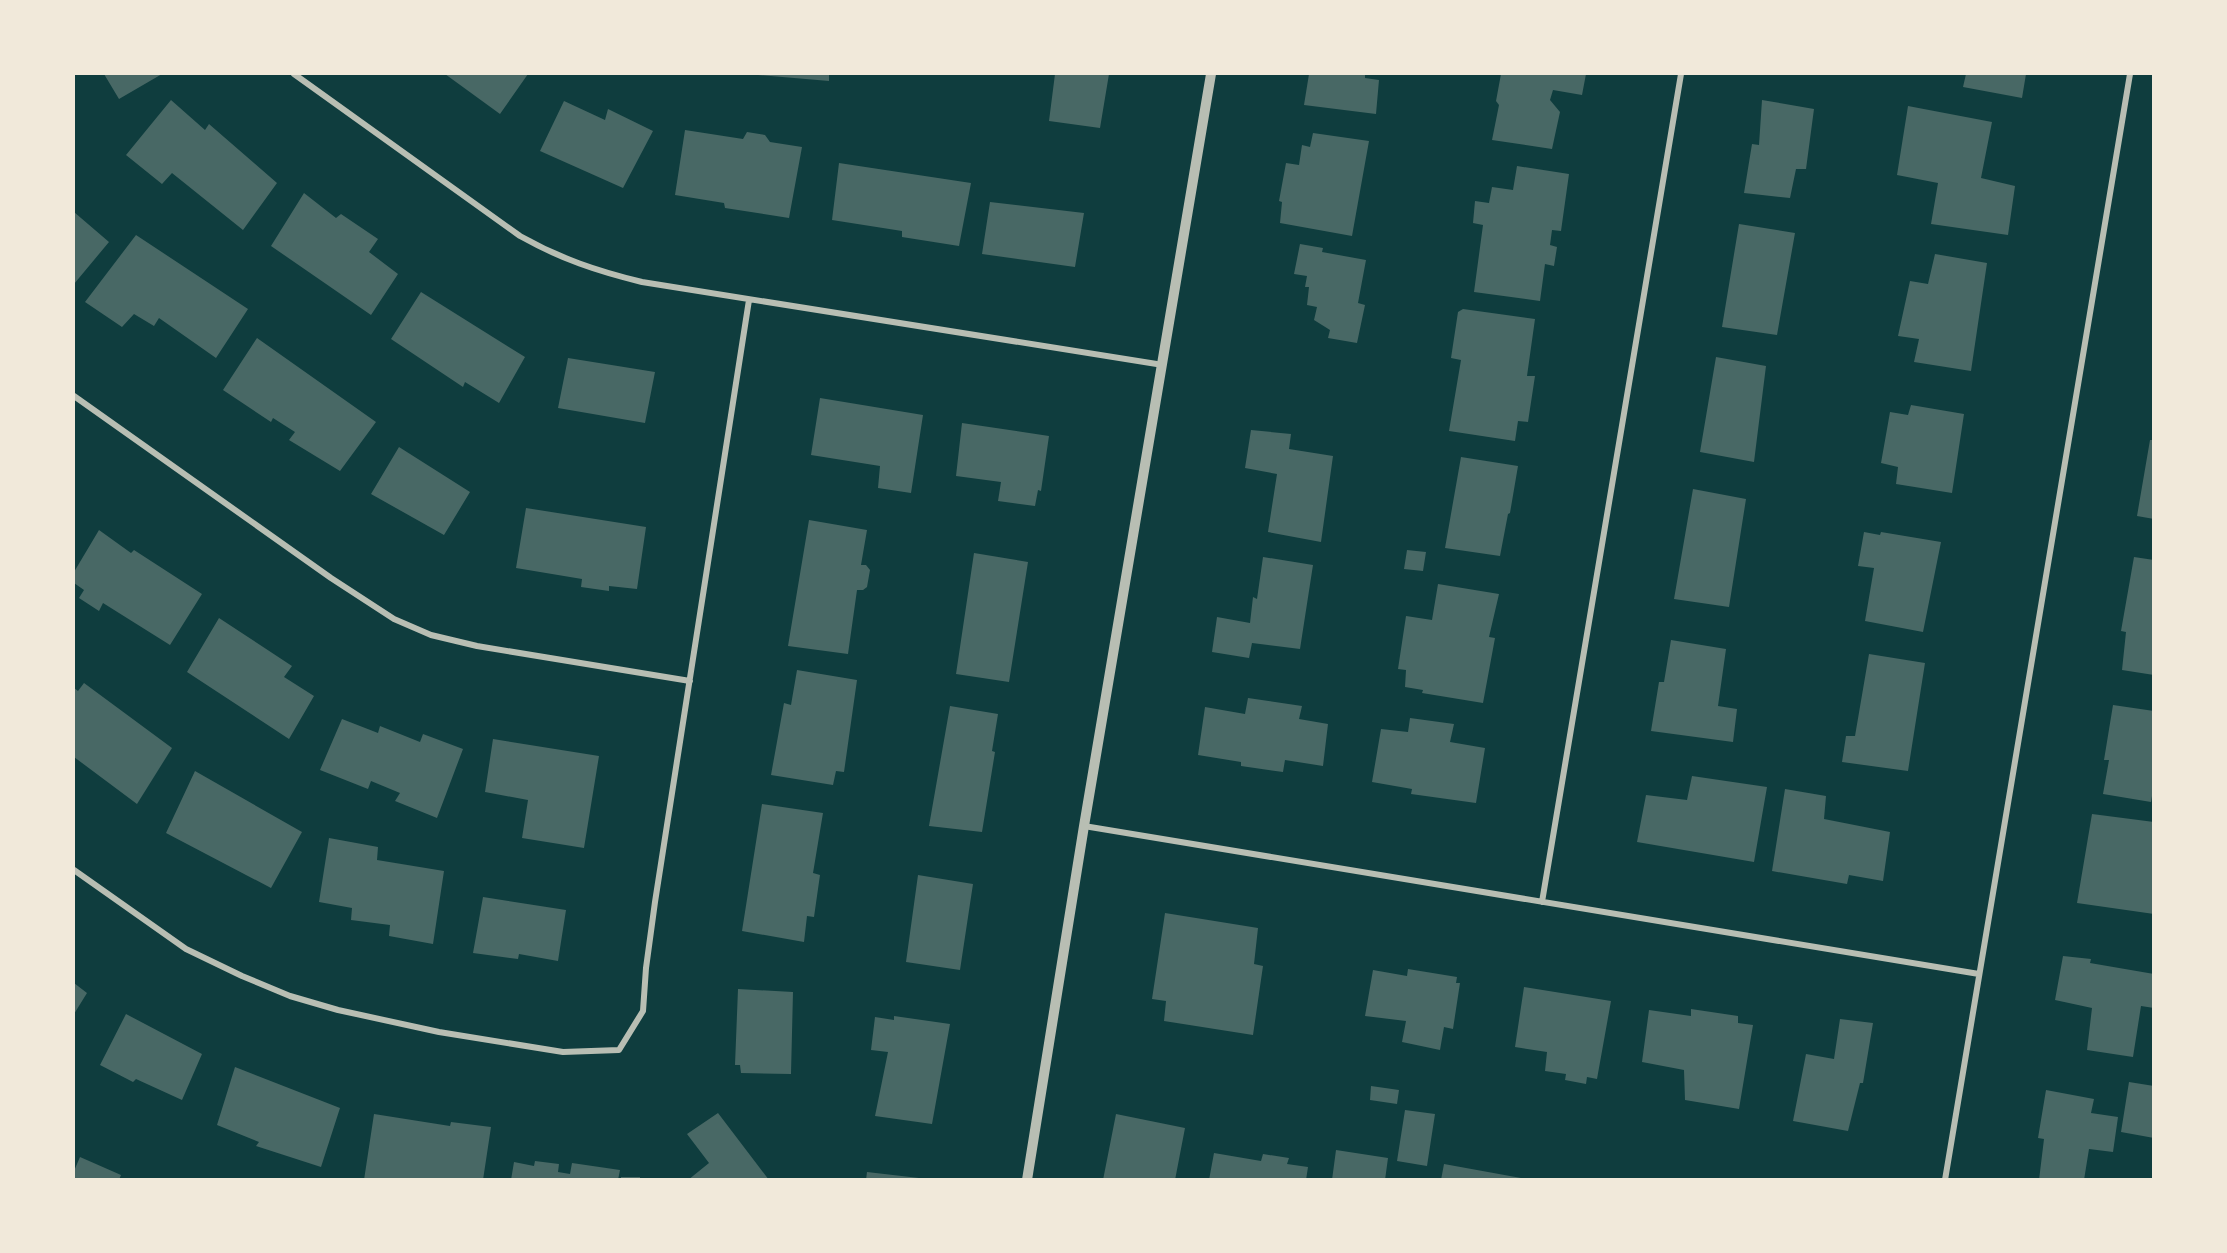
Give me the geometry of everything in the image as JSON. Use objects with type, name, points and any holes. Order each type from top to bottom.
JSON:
[{"type":"street","points":[[294,74],[520,236],[552,254],[580,265],[642,282],[1163,365]]},
{"type":"street","points":[[1027,1179],[1211,74]]},
{"type":"street","points":[[1542,902],[1681,74]]},
{"type":"street","points":[[1945,1179],[2130,74]]},
{"type":"street","points":[[74,870],[186,949],[290,996],[338,1010],[439,1032],[563,1052],[619,1050],[643,1011],[646,968],[749,300]]},
{"type":"street","points":[[74,396],[331,578],[394,619],[431,634],[477,646],[690,681]]},
{"type":"street","points":[[1084,826],[1979,974]]},
{"type":"building","points":[[104,74],[162,74],[119,99]]},
{"type":"building","points":[[445,74],[528,74],[500,114]]},
{"type":"building","points":[[829,74],[829,81],[758,75]]},
{"type":"building","points":[[1055,74],[1109,74],[1100,128],[1049,121]]},
{"type":"building","points":[[1309,74],[1365,74],[1365,78],[1379,80],[1376,114],[1304,105]]},
{"type":"building","points":[[1501,74],[1586,74],[1582,95],[1553,90],[1550,100],[1560,112],[1552,149],[1492,140],[1499,105],[1496,101]]},
{"type":"building","points":[[1966,74],[2026,74],[2022,98],[1963,87]]},
{"type":"building","points":[[171,100],[205,130],[209,124],[277,183],[243,230],[172,173],[162,184],[126,155]]},
{"type":"building","points":[[1762,100],[1814,109],[1806,169],[1796,169],[1790,198],[1744,193],[1752,144],[1759,145]]},
{"type":"building","points":[[564,101],[605,120],[608,109],[653,131],[623,188],[540,151]]},
{"type":"building","points":[[1908,106],[1992,122],[1981,178],[2015,186],[2008,235],[1931,224],[1938,183],[1897,175]]},
{"type":"building","points":[[685,130],[743,139],[747,132],[765,135],[770,142],[802,147],[789,218],[725,208],[724,203],[675,195]]},
{"type":"building","points":[[1313,133],[1369,141],[1352,236],[1280,223],[1282,202],[1279,201],[1286,163],[1299,165],[1302,145],[1310,147]]},
{"type":"building","points":[[839,163],[971,183],[959,246],[902,237],[902,231],[832,220]]},
{"type":"building","points":[[1517,166],[1569,174],[1561,231],[1552,230],[1550,245],[1557,247],[1554,266],[1545,264],[1540,301],[1474,292],[1483,225],[1473,223],[1475,201],[1489,203],[1492,187],[1513,190]]},
{"type":"building","points":[[304,193],[336,218],[341,214],[378,239],[369,252],[398,274],[371,315],[271,246]]},
{"type":"building","points":[[990,202],[1084,213],[1075,267],[982,254]]},
{"type":"building","points":[[74,212],[109,242],[74,284]]},
{"type":"building","points":[[1739,224],[1795,233],[1777,335],[1722,327]]},
{"type":"building","points":[[136,235],[248,309],[216,358],[159,318],[154,326],[134,314],[122,327],[85,302]]},
{"type":"building","points":[[1300,244],[1323,248],[1322,252],[1366,260],[1358,303],[1365,305],[1357,343],[1328,338],[1330,330],[1314,320],[1317,307],[1307,305],[1309,287],[1305,287],[1307,276],[1294,274]]},
{"type":"building","points":[[1935,254],[1987,263],[1971,371],[1914,362],[1919,339],[1898,336],[1910,281],[1928,284]]},
{"type":"building","points":[[421,292],[525,357],[499,403],[465,382],[463,387],[391,339]]},
{"type":"building","points":[[1463,309],[1535,319],[1527,376],[1535,376],[1528,422],[1518,421],[1515,441],[1449,431],[1461,360],[1451,358],[1458,312]]},
{"type":"building","points":[[257,338],[376,422],[340,471],[289,440],[295,432],[273,418],[271,422],[223,390]]},
{"type":"building","points":[[1716,357],[1766,366],[1754,462],[1700,452]]},
{"type":"building","points":[[568,358],[655,372],[645,423],[558,408]]},
{"type":"building","points":[[820,398],[923,415],[911,493],[878,488],[880,466],[811,455]]},
{"type":"building","points":[[1911,405],[1964,414],[1952,493],[1896,484],[1898,467],[1881,463],[1890,412],[1908,415]]},
{"type":"building","points":[[962,423],[1049,436],[1041,491],[1038,490],[1035,506],[998,501],[1001,482],[956,476]]},
{"type":"building","points":[[1251,430],[1291,434],[1289,449],[1333,456],[1321,542],[1268,532],[1277,474],[1245,468]]},
{"type":"building","points":[[2150,440],[2154,440],[2154,519],[2137,516]]},
{"type":"building","points":[[399,447],[470,492],[444,535],[371,494]]},
{"type":"building","points":[[1461,457],[1518,466],[1500,556],[1445,548]]},
{"type":"building","points":[[1693,489],[1746,499],[1729,607],[1674,599]]},
{"type":"building","points":[[526,508],[646,527],[637,589],[609,586],[609,591],[581,587],[582,579],[516,568]]},
{"type":"building","points":[[809,520],[867,530],[861,565],[866,565],[870,570],[867,587],[857,590],[848,654],[788,646]]},
{"type":"building","points":[[99,530],[131,553],[134,550],[202,594],[170,645],[103,603],[99,611],[79,598],[84,590],[74,583],[74,572]]},
{"type":"building","points":[[1864,532],[1880,535],[1881,532],[1941,542],[1923,632],[1865,621],[1874,568],[1858,566]]},
{"type":"building","points":[[1407,550],[1426,552],[1423,571],[1404,569]]},
{"type":"building","points":[[974,553],[1028,562],[1009,682],[956,674]]},
{"type":"building","points":[[1263,557],[1313,565],[1300,649],[1252,643],[1249,658],[1212,652],[1217,617],[1250,623],[1253,597],[1257,599]]},
{"type":"building","points":[[2134,557],[2154,560],[2154,675],[2122,670],[2126,632],[2121,631]]},
{"type":"building","points":[[1438,584],[1499,594],[1489,637],[1495,638],[1483,703],[1422,693],[1423,690],[1405,687],[1406,670],[1398,669],[1406,616],[1432,620]]},
{"type":"building","points":[[219,618],[292,666],[284,677],[314,696],[289,739],[187,672]]},
{"type":"building","points":[[1671,640],[1726,649],[1718,706],[1737,709],[1733,742],[1651,731],[1659,682],[1664,682]]},
{"type":"building","points":[[1869,654],[1925,663],[1908,771],[1842,762],[1846,736],[1855,736]]},
{"type":"building","points":[[797,670],[857,680],[844,772],[836,771],[833,785],[771,775],[784,703],[791,705]]},
{"type":"building","points":[[84,683],[172,748],[137,804],[74,757],[74,688],[78,691]]},
{"type":"building","points":[[1248,698],[1302,706],[1299,719],[1328,724],[1323,766],[1285,760],[1283,772],[1241,766],[1241,762],[1198,755],[1205,707],[1245,714]]},
{"type":"building","points":[[2113,705],[2154,711],[2154,784],[2151,802],[2103,794],[2109,760],[2104,760]]},
{"type":"building","points":[[950,706],[998,714],[992,751],[995,752],[982,832],[929,826]]},
{"type":"building","points":[[1410,718],[1454,724],[1450,742],[1485,748],[1476,803],[1411,794],[1412,789],[1372,782],[1381,729],[1408,732]]},
{"type":"building","points":[[342,719],[378,733],[380,726],[420,742],[423,734],[463,749],[437,818],[395,801],[400,793],[371,781],[368,789],[320,770]]},
{"type":"building","points":[[493,739],[599,756],[584,848],[522,838],[528,800],[485,792]]},
{"type":"building","points":[[195,771],[302,832],[271,888],[166,833]]},
{"type":"building","points":[[1692,776],[1767,787],[1754,862],[1637,842],[1646,795],[1687,800]]},
{"type":"building","points":[[1785,789],[1826,796],[1824,819],[1890,832],[1883,881],[1849,875],[1847,884],[1772,871]]},
{"type":"building","points":[[762,804],[823,813],[813,873],[820,875],[814,917],[807,916],[804,942],[742,931]]},
{"type":"building","points":[[2092,814],[2154,822],[2154,914],[2077,903]]},
{"type":"building","points":[[329,838],[378,847],[377,860],[444,871],[433,944],[389,936],[390,925],[351,920],[352,908],[319,902]]},
{"type":"building","points":[[918,875],[973,884],[960,970],[906,962]]},
{"type":"building","points":[[483,897],[566,910],[558,961],[519,954],[518,959],[473,953]]},
{"type":"building","points":[[1165,913],[1258,928],[1254,964],[1263,966],[1253,1035],[1164,1021],[1166,1001],[1152,999]]},
{"type":"building","points":[[2063,956],[2091,959],[2090,963],[2154,974],[2154,1008],[2141,1006],[2133,1057],[2087,1050],[2092,1008],[2055,1000]]},
{"type":"building","points":[[1408,969],[1457,977],[1456,983],[1460,983],[1453,1029],[1444,1027],[1440,1050],[1402,1042],[1406,1021],[1365,1016],[1373,970],[1407,976]]},
{"type":"building","points":[[74,983],[87,993],[74,1014]]},
{"type":"building","points":[[1524,987],[1611,1001],[1597,1079],[1587,1077],[1586,1084],[1565,1080],[1566,1074],[1545,1071],[1547,1052],[1515,1047]]},
{"type":"building","points":[[738,989],[793,992],[791,1074],[741,1073],[740,1065],[735,1065]]},
{"type":"building","points":[[1691,1009],[1738,1016],[1738,1023],[1753,1025],[1739,1109],[1685,1100],[1684,1070],[1642,1062],[1649,1010],[1691,1016]]},
{"type":"building","points":[[126,1014],[202,1054],[182,1100],[136,1079],[133,1082],[100,1065]]},
{"type":"building","points":[[894,1016],[950,1024],[932,1124],[875,1116],[888,1052],[871,1050],[875,1017],[894,1020]]},
{"type":"building","points":[[1840,1019],[1873,1023],[1863,1083],[1860,1083],[1848,1131],[1793,1121],[1806,1054],[1834,1059]]},
{"type":"building","points":[[235,1067],[340,1108],[321,1167],[256,1146],[259,1142],[217,1125]]},
{"type":"building","points":[[2129,1082],[2154,1086],[2154,1138],[2121,1132]]},
{"type":"building","points":[[1371,1086],[1399,1090],[1397,1104],[1370,1100]]},
{"type":"building","points":[[2046,1090],[2094,1099],[2091,1113],[2118,1117],[2113,1152],[2089,1149],[2084,1180],[2039,1180],[2044,1139],[2038,1138]]},
{"type":"building","points":[[1405,1110],[1435,1114],[1427,1166],[1397,1161]]},
{"type":"building","points":[[718,1113],[769,1180],[688,1180],[709,1163],[687,1134]]},
{"type":"building","points":[[374,1114],[450,1126],[451,1122],[491,1127],[483,1180],[364,1180]]},
{"type":"building","points":[[1116,1114],[1185,1128],[1175,1180],[1103,1180]]},
{"type":"building","points":[[1336,1150],[1388,1158],[1385,1180],[1332,1180]]},
{"type":"building","points":[[1214,1153],[1261,1161],[1263,1154],[1289,1158],[1287,1164],[1308,1167],[1306,1180],[1209,1180]]},
{"type":"building","points":[[80,1157],[121,1175],[119,1180],[74,1180],[74,1171]]},
{"type":"building","points":[[535,1161],[559,1164],[558,1172],[570,1174],[572,1163],[620,1170],[618,1180],[511,1180],[514,1162],[534,1166]]},
{"type":"building","points":[[1444,1164],[1521,1178],[1520,1180],[1441,1180]]},
{"type":"building","points":[[867,1172],[919,1178],[919,1180],[866,1180]]},
{"type":"building","points":[[621,1177],[640,1177],[640,1180],[621,1180]]}]
